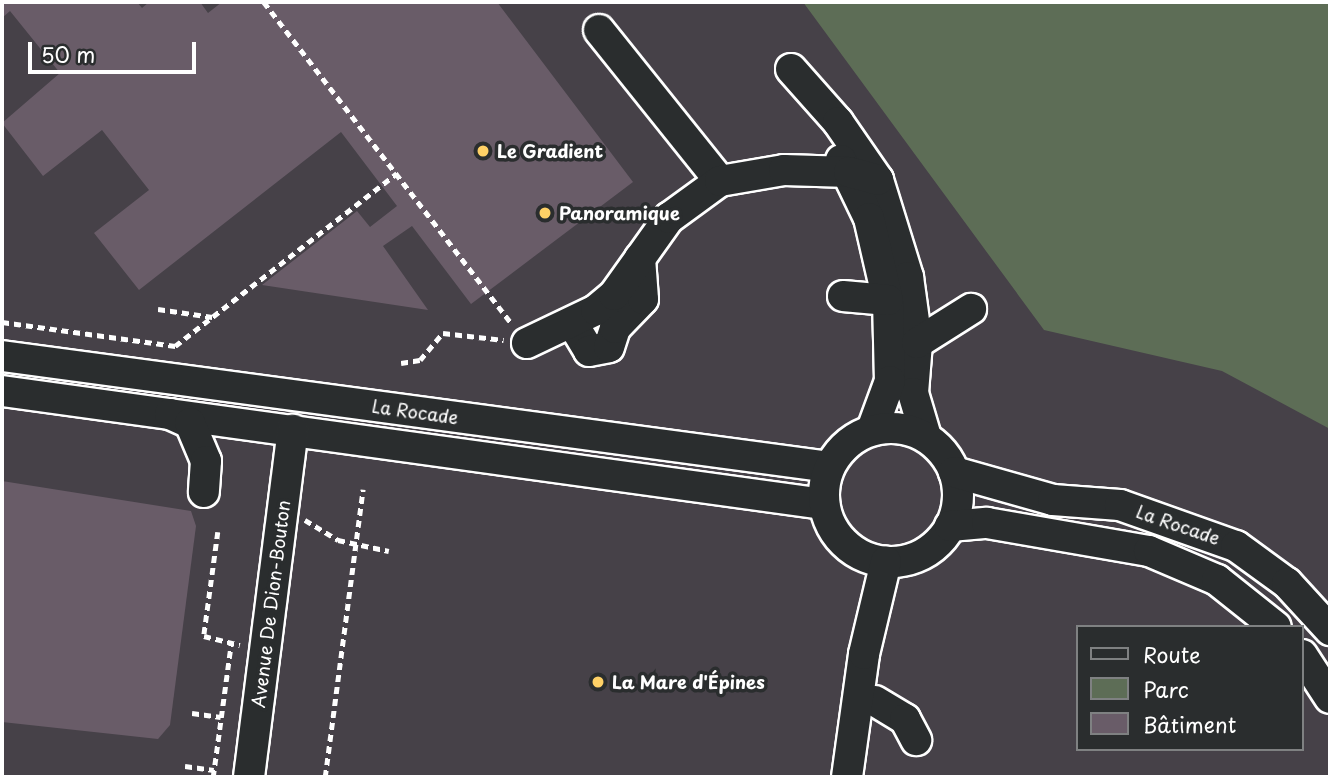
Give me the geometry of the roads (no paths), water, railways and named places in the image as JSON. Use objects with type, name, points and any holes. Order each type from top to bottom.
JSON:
[{"type":"lane","points":[[599,30],[720,181]]},
{"type":"lane","points":[[872,430],[890,381],[888,300],[869,218],[849,172],[795,90],[791,69],[838,122],[878,180],[908,277],[917,343],[913,393],[926,437],[954,472],[958,500],[950,526],[937,544],[883,561],[838,537],[824,504],[829,467],[847,444],[872,430],[909,430],[926,437]]},
{"type":"lane","points":[[527,343],[573,324],[589,351],[609,347],[615,328],[643,299],[640,258],[668,218],[720,181],[785,170],[849,172],[878,180]]},
{"type":"lane","points":[[843,296],[888,300]]},
{"type":"lane","points":[[917,343],[971,309]]},
{"type":"lane","name":"La Rocade","points":[[2,356],[829,467]]},
{"type":"lane","name":"La Rocade","points":[[2,391],[824,504]]},
{"type":"lane","points":[[2,408],[83,402]]},
{"type":"lane","points":[[170,414],[190,423],[206,461],[204,492]]},
{"type":"lane","name":"Avenue De Dion-Bouton","points":[[249,777],[293,430]]},
{"type":"lane","name":"La Rocade","points":[[954,472],[994,488],[1120,505],[1168,518],[1236,546],[1317,607],[1330,630]]},
{"type":"lane","name":"La Rocade","points":[[950,526],[987,523],[1149,551],[1217,580],[1273,625]]},
{"type":"lane","points":[[848,777],[864,654],[883,561]]},
{"type":"lane","points":[[865,777],[875,701],[883,561]]},
{"type":"lane","points":[[1304,658],[1330,698]]},
{"type":"lane","points":[[875,701],[905,719],[916,740]]},
{"type":"place","name":"Le Gradient","points":[[483,151]]},
{"type":"place","name":"Panoramique","points":[[545,213]]},
{"type":"place","name":"La Mare d'Épines","points":[[598,682]]}]
